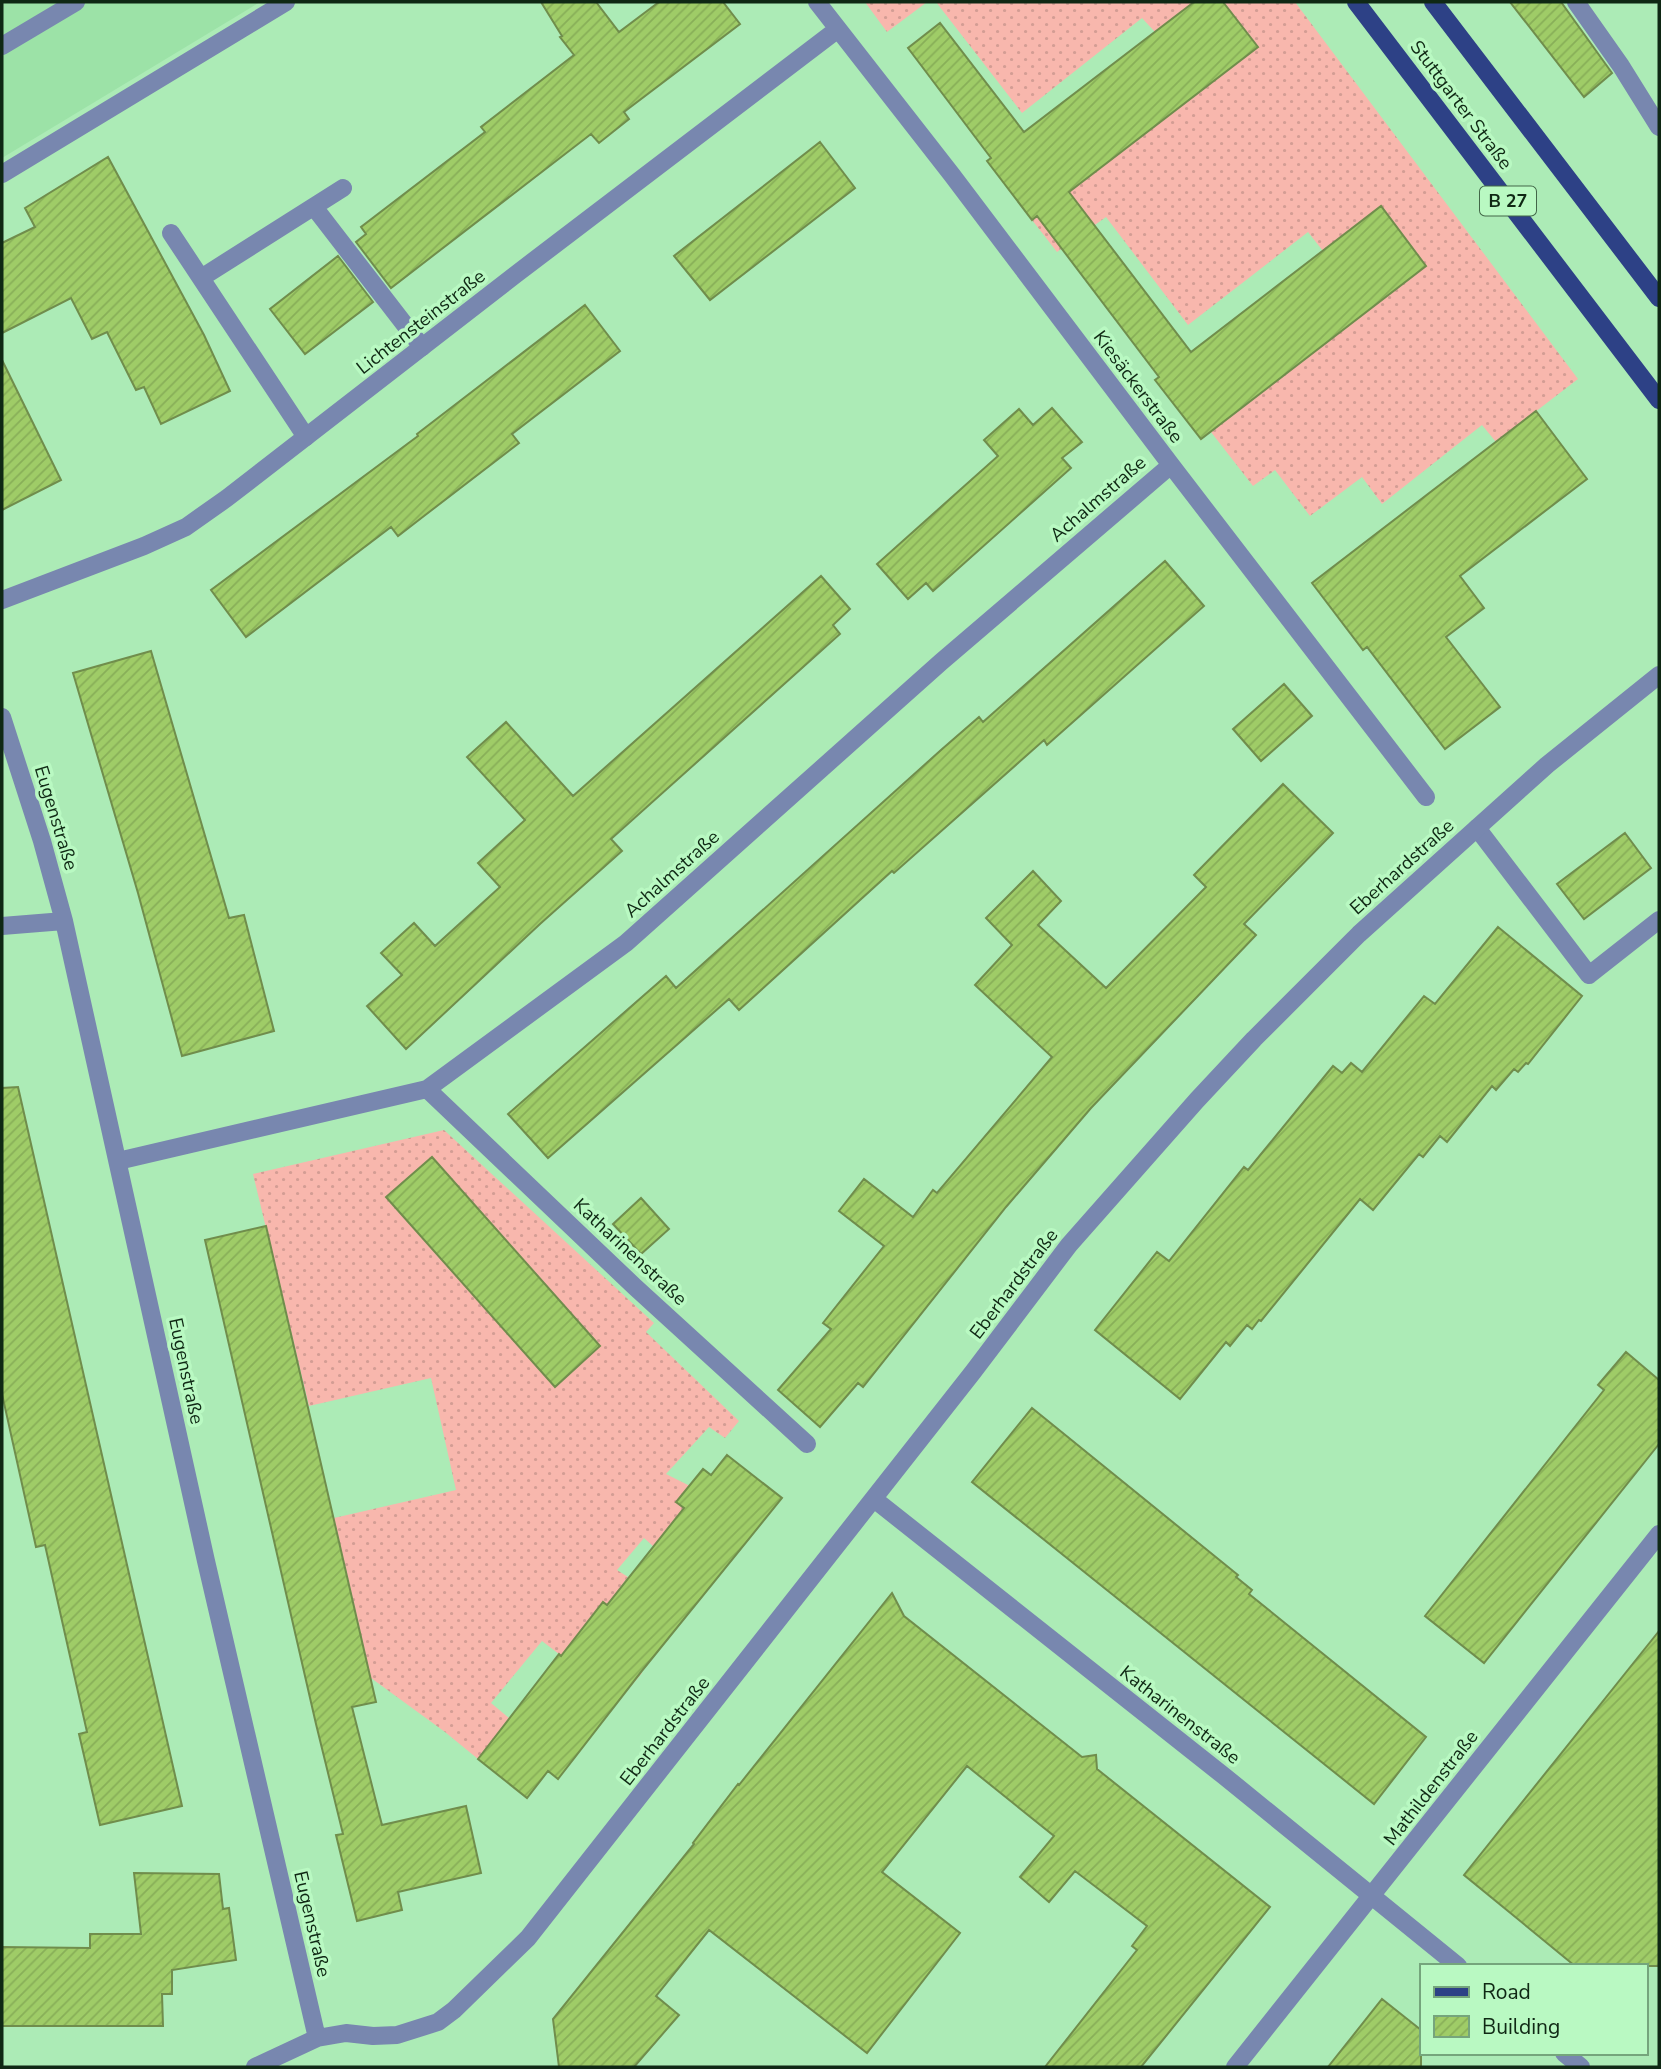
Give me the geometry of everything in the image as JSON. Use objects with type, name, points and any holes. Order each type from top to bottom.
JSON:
[{"type":"main road","name":"Stuttgarter Straße","points":[[1356,2],[1659,400]]},
{"type":"main road","name":"Stuttgarter Straße","points":[[1433,2],[1659,298]]},
{"type":"street","points":[[2,46],[76,2]]},
{"type":"street","points":[[2,174],[286,2]]},
{"type":"street","name":"Kiesäckerstraße","points":[[817,2],[1426,797]]},
{"type":"street","points":[[1576,2],[1659,127]]},
{"type":"street","name":"Lichtensteinstraße","points":[[2,600],[132,551],[186,527],[838,29]]},
{"type":"street","points":[[201,278],[343,188]]},
{"type":"street","points":[[314,207],[422,348]]},
{"type":"street","points":[[171,233],[306,437]]},
{"type":"street","name":"Achalmstraße","points":[[118,1161],[426,1089],[626,943],[931,670],[1171,465]]},
{"type":"street","name":"Eberhardstraße","points":[[255,2067],[317,2038],[346,2033],[397,2035],[438,2022],[454,2010],[528,1938],[874,1499],[1069,1245],[1196,1100],[1359,934],[1580,737],[1659,675]]},
{"type":"street","name":"Eugenstraße","points":[[2,718],[42,841],[64,921],[206,1561],[317,2038]]},
{"type":"street","points":[[1477,828],[1589,975],[1659,920]]},
{"type":"street","points":[[2,926],[64,921]]},
{"type":"street","name":"Katharinenstraße","points":[[426,1089],[635,1287],[807,1444]]},
{"type":"street","name":"Katharinenstraße","points":[[874,1499],[1456,1964]]},
{"type":"street","name":"Mathildenstraße","points":[[1235,2067],[1659,1534]]},
{"type":"street","points":[[1566,2055],[1581,2067]]},
{"type":"shaded area","points":[[2,2],[260,2],[2,158]]},
{"type":"shaded area","points":[[865,2],[927,2],[887,32]]},
{"type":"shaded area","points":[[936,2],[1194,2],[1155,32],[1142,18],[1022,113]]},
{"type":"shaded area","points":[[1223,2],[1295,2],[1578,379],[1496,442],[1482,425],[1382,504],[1362,477],[1310,516],[1275,470],[1253,486],[1211,432],[1426,266],[1381,206],[1323,251],[1308,232],[1188,325],[1106,217],[1057,252],[1032,220],[1257,47]]},
{"type":"shaded area","points":[[444,1130],[654,1323],[646,1332],[739,1421],[725,1438],[709,1427],[666,1474],[690,1486],[684,1508],[654,1547],[644,1538],[617,1570],[628,1577],[607,1605],[603,1602],[585,1627],[642,1673],[614,1706],[572,1664],[542,1641],[491,1703],[509,1718],[478,1759],[371,1678],[334,1518],[456,1490],[431,1378],[309,1406],[253,1174]]},
{"type":"building","points":[[541,2],[596,2],[619,32],[659,2],[723,2],[740,24],[624,112],[629,119],[599,143],[591,134],[391,288],[356,242],[366,234],[361,227],[485,132],[481,127],[574,55],[560,37],[562,36]]},
{"type":"building","points":[[1194,2],[1223,2],[1258,47],[1069,192],[1191,352],[1381,206],[1426,266],[1201,439],[1155,380],[1159,377],[1037,216],[1032,220],[987,161],[991,158],[908,48],[940,23],[1024,132]]},
{"type":"building","points":[[1510,2],[1561,2],[1612,73],[1584,97]]},
{"type":"building","points":[[820,142],[855,188],[710,300],[674,256]]},
{"type":"building","points":[[108,157],[204,335],[230,391],[161,424],[144,387],[136,390],[107,332],[92,339],[71,298],[2,333],[2,243],[35,227],[25,208]]},
{"type":"building","points":[[338,256],[373,302],[305,354],[270,309]]},
{"type":"building","points":[[585,305],[620,351],[512,434],[519,443],[398,536],[391,527],[246,637],[211,590],[418,436],[417,434]]},
{"type":"building","points":[[2,360],[61,480],[2,510]]},
{"type":"building","points":[[1052,408],[1082,442],[1062,458],[1071,468],[933,591],[926,583],[908,599],[877,564],[998,456],[984,440],[1019,409],[1033,425]]},
{"type":"building","points":[[1536,411],[1587,479],[1460,576],[1484,608],[1446,637],[1500,707],[1445,749],[1367,647],[1363,650],[1312,583]]},
{"type":"building","points":[[1165,561],[1204,606],[1047,745],[1044,740],[894,873],[892,871],[739,1010],[729,999],[548,1158],[508,1114],[666,976],[676,988],[941,750],[979,717],[983,722]]},
{"type":"building","points":[[821,576],[850,609],[833,625],[840,634],[611,839],[622,851],[406,1049],[367,1006],[402,975],[381,953],[414,923],[435,946],[500,887],[478,863],[525,820],[467,757],[506,722],[573,796]]},
{"type":"building","points":[[151,651],[229,918],[244,915],[274,1031],[182,1056],[138,893],[73,673]]},
{"type":"building","points":[[1284,684],[1312,716],[1261,761],[1233,729]]},
{"type":"building","points":[[1283,784],[1333,833],[1244,924],[1256,935],[1091,1108],[1006,1207],[863,1387],[858,1383],[820,1427],[778,1390],[831,1329],[823,1323],[884,1246],[839,1211],[864,1179],[913,1217],[933,1190],[937,1193],[1052,1057],[975,985],[1012,945],[986,918],[1033,871],[1061,901],[1038,925],[1106,988],[1206,887],[1194,875]]},
{"type":"building","points":[[1625,833],[1651,868],[1584,919],[1557,884]]},
{"type":"building","points":[[1498,927],[1582,996],[1528,1064],[1518,1072],[1514,1069],[1496,1090],[1492,1086],[1447,1142],[1440,1136],[1423,1157],[1419,1154],[1373,1210],[1360,1199],[1261,1321],[1252,1329],[1247,1325],[1230,1346],[1226,1342],[1180,1399],[1095,1330],[1157,1252],[1169,1261],[1244,1167],[1248,1170],[1333,1066],[1342,1073],[1351,1063],[1362,1072],[1424,996],[1435,1004]]},
{"type":"building","points":[[18,1087],[182,1806],[100,1825],[79,1734],[87,1732],[45,1545],[36,1547],[2,1394],[2,1088]]},
{"type":"building","points":[[432,1157],[600,1346],[555,1387],[386,1197]]},
{"type":"building","points":[[641,1198],[669,1229],[641,1254],[613,1224]]},
{"type":"building","points":[[266,1226],[376,1702],[352,1707],[382,1825],[466,1806],[481,1873],[398,1892],[402,1910],[357,1921],[336,1835],[343,1834],[205,1240]]},
{"type":"building","points":[[1626,1352],[1659,1380],[1659,1444],[1484,1663],[1425,1616],[1604,1390],[1598,1385]]},
{"type":"building","points":[[1032,1408],[1238,1575],[1236,1577],[1252,1590],[1249,1594],[1426,1737],[1374,1804],[972,1482]]},
{"type":"building","points":[[727,1455],[782,1498],[558,1779],[548,1771],[527,1798],[478,1759],[559,1654],[561,1656],[603,1602],[607,1605],[684,1508],[676,1502],[703,1469],[711,1475]]},
{"type":"building","points":[[892,1593],[904,1616],[1082,1757],[1096,1755],[1097,1769],[1270,1907],[1141,2067],[1045,2067],[1137,1950],[1132,1946],[1147,1926],[1075,1871],[1049,1902],[1020,1877],[1054,1836],[967,1766],[882,1872],[960,1933],[867,2053],[709,1930],[656,1996],[679,2015],[634,2067],[559,2067],[553,2019]]},
{"type":"building","points":[[1659,1631],[1659,1966],[1573,1964],[1464,1875]]},
{"type":"building","points":[[134,1873],[219,1874],[223,1909],[229,1908],[236,1960],[172,1970],[172,1994],[162,1994],[163,2026],[2,2026],[2,1947],[90,1948],[90,1934],[141,1934]]},
{"type":"building","points":[[1382,1999],[1420,2029],[1421,2067],[1328,2067]]}]
